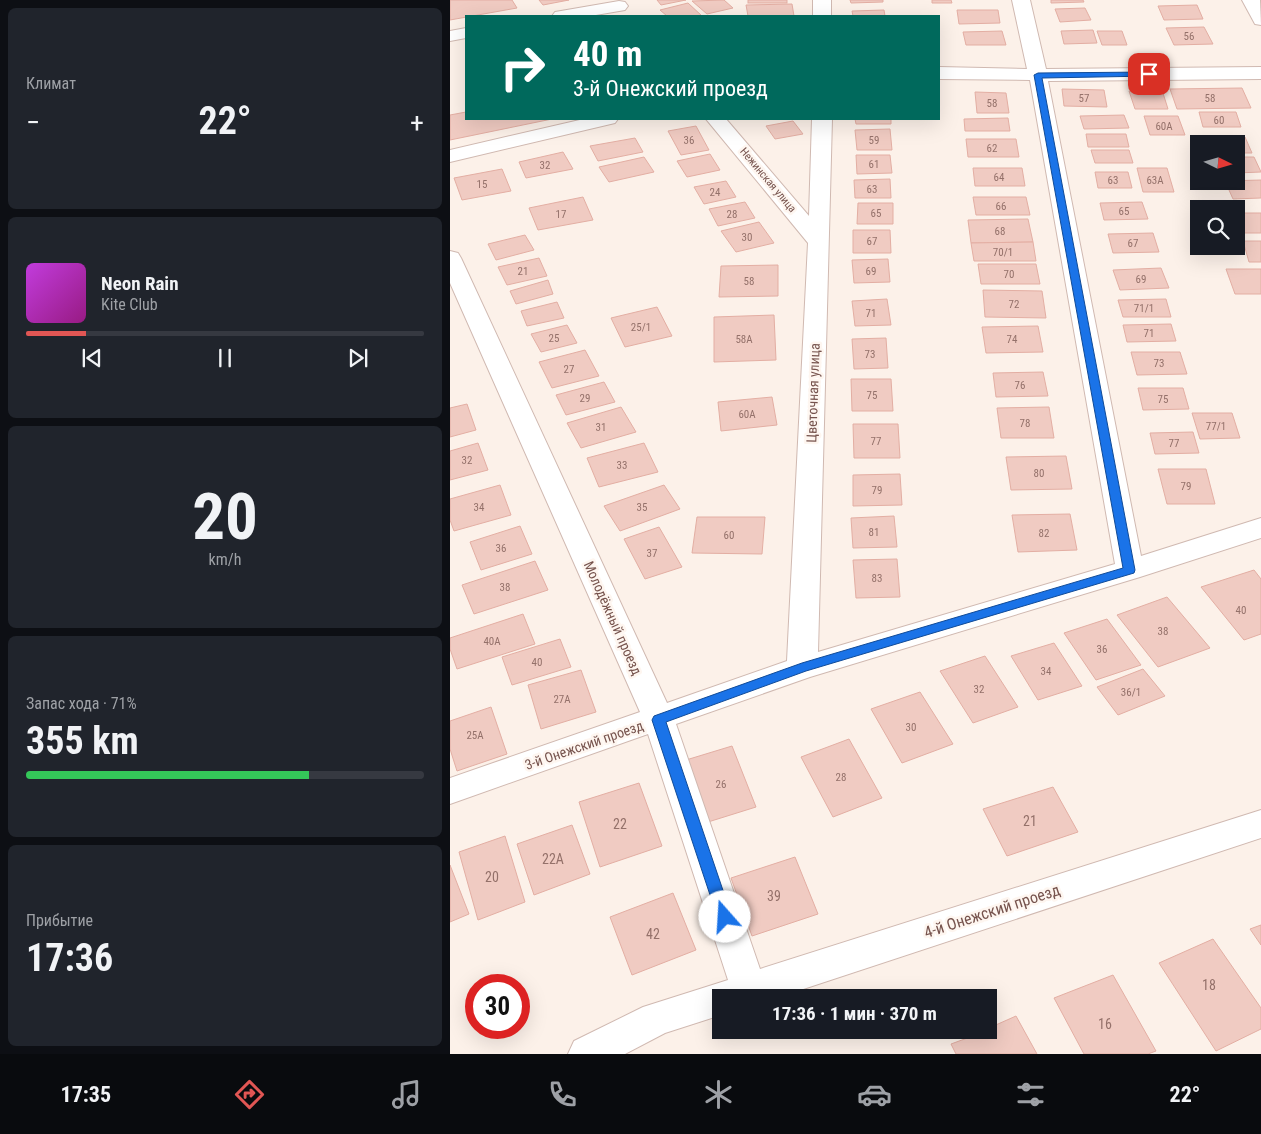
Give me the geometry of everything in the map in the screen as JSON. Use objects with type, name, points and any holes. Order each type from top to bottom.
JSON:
[{"type":"street","points":[[822,0],[822,15]]},
{"type":"street","points":[[1021,0],[1038,75],[1130,570]]},
{"type":"street","points":[[1252,0],[1261,20]]},
{"type":"street","points":[[568,15],[621,7]]},
{"type":"street","points":[[450,36],[465,33]]},
{"type":"street","points":[[940,74],[1261,73]]},
{"type":"street","points":[[450,156],[604,120]]},
{"type":"street","name":"Нежинская улица","points":[[717,120],[819,242]]},
{"type":"street","name":"Цветочная улица","points":[[802,668],[822,120]]},
{"type":"street","name":"Молодёжный проезд","points":[[450,258],[659,720],[729,989]]},
{"type":"street","name":"3-й Онежский проезд","points":[[450,791],[659,720],[802,668],[1130,570],[1261,528]]},
{"type":"street","name":"4-й Онежский проезд","points":[[750,989],[1261,824]]},
{"type":"street","name":"4-й Онежский проезд","points":[[587,1054],[656,1019],[712,1001]]},
{"type":"building","points":[[450,0],[512,0],[517,8],[478,15],[465,15],[465,17],[450,20]]},
{"type":"building","points":[[539,0],[569,0],[543,5]]},
{"type":"building","points":[[657,0],[686,0],[661,5]]},
{"type":"building","points":[[724,0],[733,8],[707,14],[692,1]]},
{"type":"building","points":[[748,0],[787,0],[787,3],[748,3]]},
{"type":"building","points":[[850,0],[883,0],[883,2],[851,3]]},
{"type":"building","points":[[932,0],[951,0],[952,3],[932,3]]},
{"type":"building","points":[[1051,0],[1083,0],[1084,2],[1051,3]]},
{"type":"building","points":[[688,3],[701,15],[666,15],[660,10]]},
{"type":"building","points":[[792,4],[794,15],[748,15],[746,5]]},
{"type":"building","points":[[1197,5],[1203,19],[1164,20],[1158,6]]},
{"type":"building","points":[[1085,8],[1091,20],[1060,22],[1055,9]]},
{"type":"building","points":[[884,10],[885,15],[853,15],[852,11]]},
{"type":"building","points":[[957,10],[998,10],[1000,23],[959,24]]},
{"type":"building","points":[[1204,27],[1213,44],[1174,45],[1166,28]]},
{"type":"building","points":[[1093,30],[1097,43],[1064,44],[1061,31]]},
{"type":"building","points":[[1002,31],[1006,45],[966,45],[963,32]]},
{"type":"building","points":[[1097,31],[1122,31],[1127,45],[1102,45]]},
{"type":"building","points":[[1242,88],[1251,108],[1177,109],[1170,89]]},
{"type":"building","points":[[1062,89],[1104,90],[1107,107],[1064,106]]},
{"type":"building","points":[[1162,90],[1168,109],[1135,109],[1129,91]]},
{"type":"building","points":[[975,92],[1006,93],[1009,113],[977,113]]},
{"type":"building","points":[[465,112],[465,120],[547,120],[450,140],[450,115]]},
{"type":"building","points":[[1199,112],[1236,112],[1241,127],[1203,127]]},
{"type":"building","points":[[1124,115],[1129,128],[1084,129],[1080,116]]},
{"type":"building","points":[[1144,116],[1178,116],[1185,135],[1150,135]]},
{"type":"building","points":[[1008,118],[1010,131],[965,131],[964,119]]},
{"type":"building","points":[[855,120],[891,120],[891,124],[856,124]]},
{"type":"building","points":[[793,121],[803,134],[775,139],[766,126]]},
{"type":"building","points":[[696,126],[709,150],[681,155],[668,131]]},
{"type":"building","points":[[890,129],[892,150],[857,150],[855,130]]},
{"type":"building","points":[[1086,134],[1126,134],[1129,147],[1088,147]]},
{"type":"building","points":[[1245,137],[1252,153],[1245,153]]},
{"type":"building","points":[[635,138],[643,152],[598,161],[590,146]]},
{"type":"building","points":[[966,139],[1016,139],[1019,157],[968,157]]},
{"type":"building","points":[[1091,150],[1129,150],[1133,163],[1095,163]]},
{"type":"building","points":[[563,152],[573,169],[526,178],[519,162]]},
{"type":"building","points":[[710,154],[720,170],[687,177],[677,161]]},
{"type":"building","points":[[856,155],[890,155],[892,173],[857,174]]},
{"type":"building","points":[[644,157],[654,172],[609,182],[599,167]]},
{"type":"building","points":[[1245,157],[1254,157],[1261,172],[1245,173]]},
{"type":"building","points":[[973,168],[1022,168],[1025,186],[975,186]]},
{"type":"building","points":[[1137,168],[1167,168],[1174,192],[1143,192]]},
{"type":"building","points":[[502,169],[511,191],[462,200],[454,178]]},
{"type":"building","points":[[1095,172],[1128,172],[1132,188],[1098,188]]},
{"type":"building","points":[[890,179],[891,198],[855,198],[854,180]]},
{"type":"building","points":[[1245,180],[1261,180],[1261,198],[1233,199],[1229,190],[1245,190]]},
{"type":"building","points":[[726,181],[736,197],[704,204],[694,187]]},
{"type":"building","points":[[583,197],[593,220],[538,230],[529,208]]},
{"type":"building","points":[[973,197],[1026,197],[1030,215],[976,215]]},
{"type":"building","points":[[745,202],[755,218],[718,226],[709,209]]},
{"type":"building","points":[[1142,202],[1148,219],[1104,220],[1100,203]]},
{"type":"building","points":[[858,203],[893,203],[893,224],[857,224]]},
{"type":"building","points":[[1245,213],[1261,213],[1261,233],[1245,233]]},
{"type":"building","points":[[1028,219],[1033,242],[971,243],[968,220]]},
{"type":"building","points":[[759,222],[774,243],[736,252],[721,231]]},
{"type":"building","points":[[853,230],[890,230],[891,253],[853,253]]},
{"type":"building","points":[[1153,233],[1159,252],[1113,253],[1108,234]]},
{"type":"building","points":[[525,235],[534,250],[496,260],[488,244]]},
{"type":"building","points":[[1245,241],[1261,241],[1261,262],[1249,262]]},
{"type":"building","points":[[1033,242],[1036,261],[974,261],[971,243]]},
{"type":"building","points":[[539,258],[547,276],[507,285],[498,267]]},
{"type":"building","points":[[888,259],[890,282],[854,283],[852,260]]},
{"type":"building","points":[[978,264],[1036,264],[1040,284],[981,284]]},
{"type":"building","points":[[778,265],[778,296],[719,297],[721,266]]},
{"type":"building","points":[[1161,268],[1169,288],[1120,290],[1113,270]]},
{"type":"building","points":[[1226,269],[1261,269],[1261,294],[1235,294]]},
{"type":"building","points":[[548,280],[553,294],[516,304],[510,291]]},
{"type":"building","points":[[983,290],[1042,291],[1046,318],[985,317]]},
{"type":"building","points":[[887,299],[891,325],[855,326],[852,301]]},
{"type":"building","points":[[1166,299],[1171,317],[1123,317],[1118,300]]},
{"type":"building","points":[[557,302],[564,318],[527,326],[521,311]]},
{"type":"building","points":[[657,307],[672,336],[625,347],[611,318]]},
{"type":"building","points":[[774,315],[776,360],[714,362],[714,317]]},
{"type":"building","points":[[1171,324],[1176,341],[1127,342],[1123,325]]},
{"type":"building","points":[[567,325],[577,343],[541,352],[531,334]]},
{"type":"building","points":[[1038,326],[1043,352],[986,353],[982,327]]},
{"type":"building","points":[[886,338],[888,368],[854,369],[852,339]]},
{"type":"building","points":[[585,350],[599,376],[552,388],[539,362]]},
{"type":"building","points":[[1131,352],[1180,352],[1187,374],[1137,375]]},
{"type":"building","points":[[1043,372],[1048,396],[996,397],[993,373]]},
{"type":"building","points":[[851,379],[891,379],[893,411],[852,411]]},
{"type":"building","points":[[604,382],[615,402],[566,415],[556,395]]},
{"type":"building","points":[[1138,388],[1183,388],[1189,409],[1143,410]]},
{"type":"building","points":[[772,397],[777,425],[721,431],[718,402]]},
{"type":"building","points":[[467,404],[476,430],[450,437],[450,408]]},
{"type":"building","points":[[621,407],[636,432],[581,448],[567,423]]},
{"type":"building","points":[[1049,407],[1054,438],[1001,438],[997,408]]},
{"type":"building","points":[[1192,413],[1232,413],[1240,438],[1200,439]]},
{"type":"building","points":[[853,424],[898,424],[900,458],[854,458]]},
{"type":"building","points":[[1193,432],[1199,453],[1155,454],[1150,433]]},
{"type":"building","points":[[478,443],[488,470],[450,480],[450,451]]},
{"type":"building","points":[[644,443],[658,472],[599,487],[587,458]]},
{"type":"building","points":[[1066,456],[1072,489],[1011,490],[1006,457]]},
{"type":"building","points":[[1158,469],[1206,469],[1215,504],[1167,504]]},
{"type":"building","points":[[900,474],[902,505],[853,506],[853,475]]},
{"type":"building","points":[[500,485],[511,515],[454,531],[450,520],[450,499]]},
{"type":"building","points":[[664,485],[680,509],[620,531],[604,506]]},
{"type":"building","points":[[1070,514],[1077,550],[1018,552],[1012,515]]},
{"type":"building","points":[[894,516],[897,547],[853,548],[851,518]]},
{"type":"building","points":[[697,517],[765,517],[762,554],[692,553]]},
{"type":"building","points":[[520,526],[532,554],[481,570],[470,542]]},
{"type":"building","points":[[659,527],[682,567],[645,579],[624,539]]},
{"type":"building","points":[[897,559],[900,597],[856,598],[853,560]]},
{"type":"building","points":[[535,561],[548,590],[474,614],[462,585]]},
{"type":"building","points":[[1254,570],[1261,579],[1261,634],[1244,640],[1201,587]]},
{"type":"building","points":[[1167,597],[1210,648],[1158,667],[1117,615]]},
{"type":"building","points":[[523,614],[535,644],[457,669],[450,649],[450,638]]},
{"type":"building","points":[[1107,619],[1141,665],[1096,680],[1064,633]]},
{"type":"building","points":[[560,639],[571,667],[512,685],[502,657]]},
{"type":"building","points":[[1054,643],[1082,686],[1038,700],[1011,656]]},
{"type":"building","points":[[985,656],[1018,707],[973,723],[940,671]]},
{"type":"building","points":[[1143,669],[1165,696],[1118,715],[1097,687]]},
{"type":"building","points":[[581,670],[596,712],[541,729],[528,685]]},
{"type":"building","points":[[920,692],[953,744],[902,763],[871,709]]},
{"type":"building","points":[[491,707],[507,754],[457,771],[450,749],[450,721]]},
{"type":"building","points":[[849,739],[882,798],[833,817],[801,757]]},
{"type":"building","points":[[732,746],[756,807],[708,822],[686,760]]},
{"type":"building","points":[[639,783],[662,846],[600,867],[579,802]]},
{"type":"building","points":[[1053,787],[1078,832],[1007,856],[983,809]]},
{"type":"building","points":[[572,825],[590,874],[534,895],[517,844]]},
{"type":"building","points":[[505,836],[525,902],[478,920],[459,852]]},
{"type":"building","points":[[795,857],[818,914],[752,936],[731,878]]},
{"type":"building","points":[[450,865],[469,914],[450,922]]},
{"type":"building","points":[[673,893],[696,950],[632,975],[610,917]]},
{"type":"building","points":[[1261,925],[1261,945],[1250,929]]},
{"type":"building","points":[[1213,939],[1261,1008],[1261,1029],[1216,1051],[1159,963]]},
{"type":"building","points":[[1113,975],[1156,1051],[1148,1054],[1084,1054],[1054,998]]},
{"type":"building","points":[[1016,1016],[1037,1054],[956,1054],[951,1044],[965,1039],[997,1039],[997,1024]]},
{"type":"route","points":[[725,917],[659,720],[802,668],[1130,570],[1038,75],[1149,74]]}]
